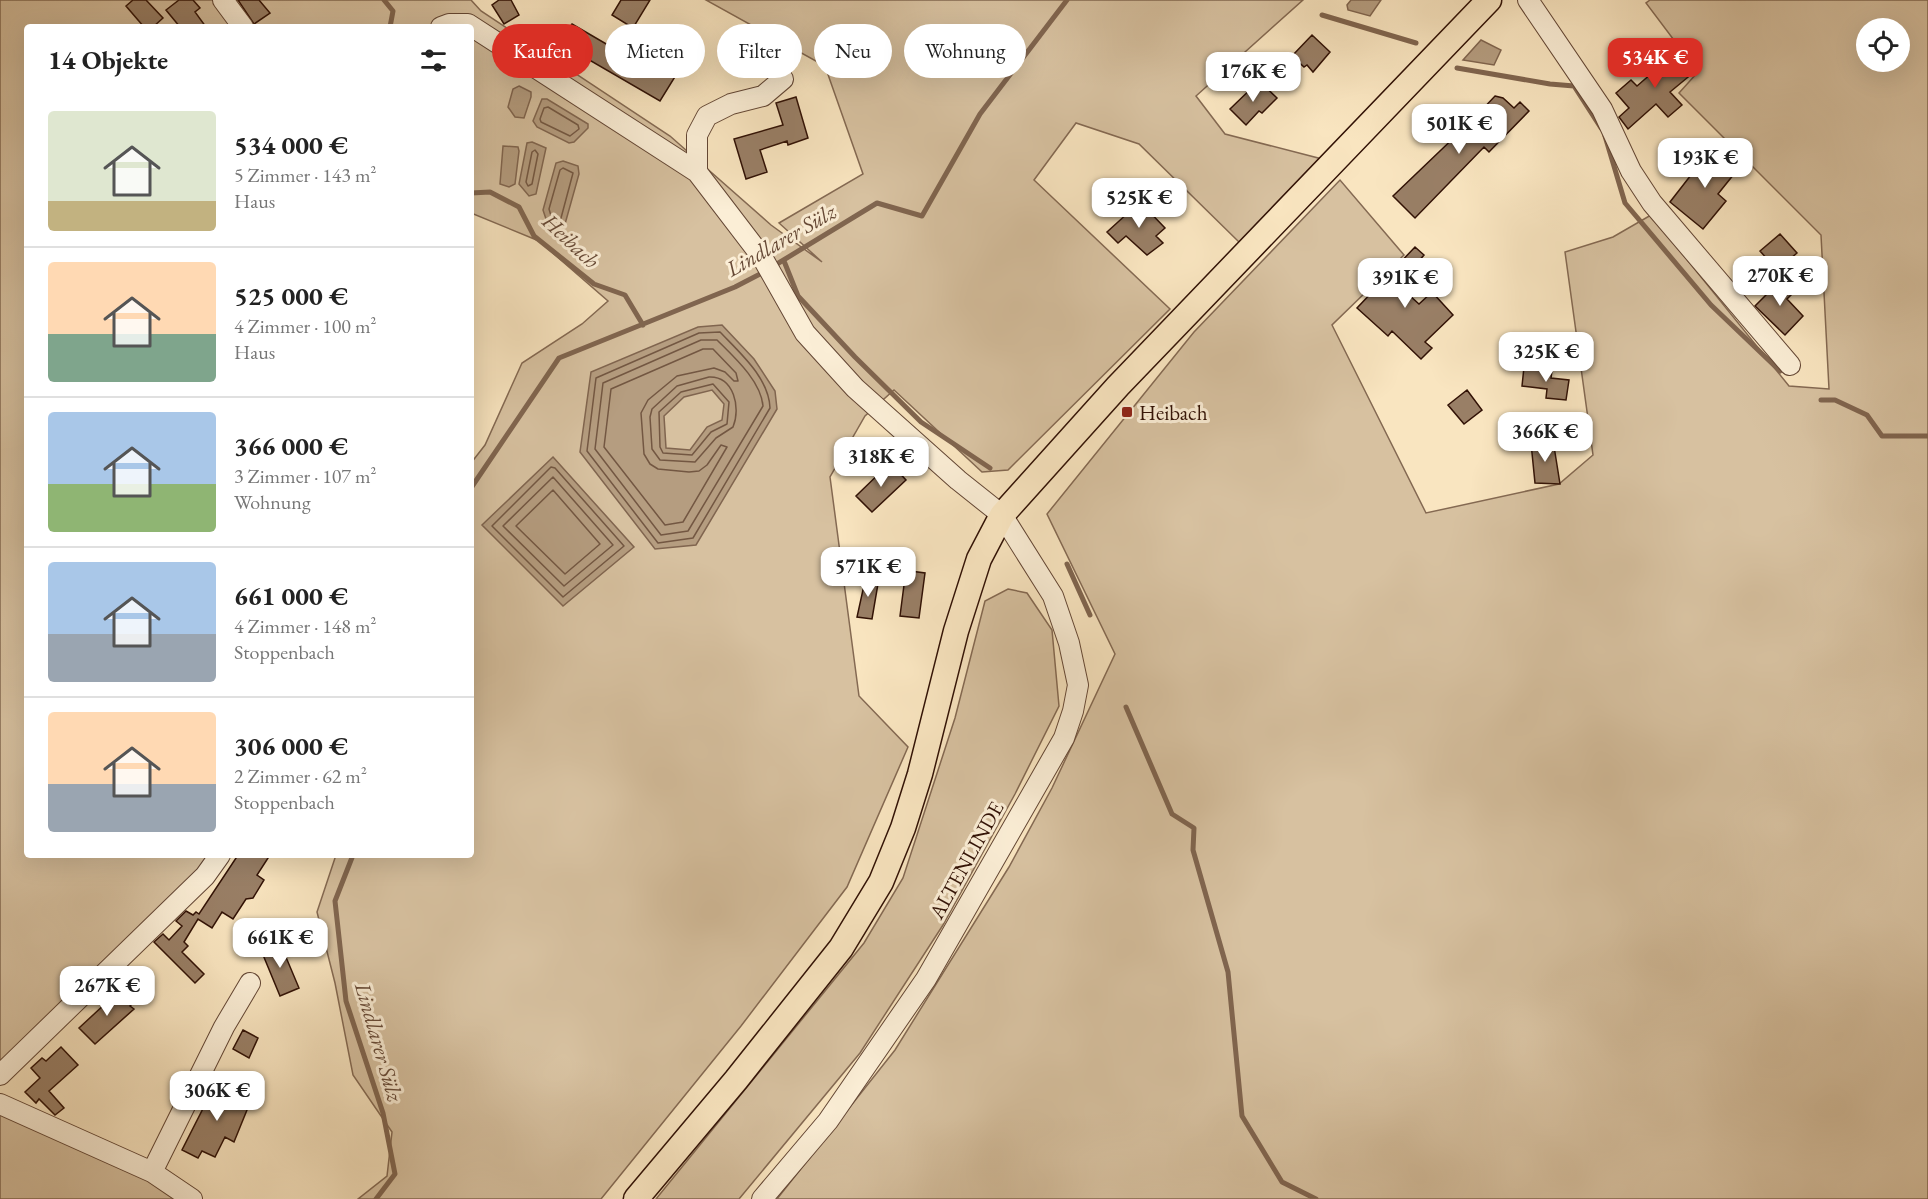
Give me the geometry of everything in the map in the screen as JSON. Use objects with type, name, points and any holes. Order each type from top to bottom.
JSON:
[{"type":"main road","points":[[636,1199],[736,1080],[841,948],[881,882],[903,828],[920,774],[956,631],[979,559],[1002,515],[1118,386],[1489,0]]},
{"type":"street","points":[[223,0],[241,24]]},
{"type":"street","points":[[1528,0],[1602,109],[1631,171],[1652,203],[1790,365]]},
{"type":"street","points":[[449,24],[468,24]]},
{"type":"street","points":[[474,28],[697,172],[762,257],[805,333],[855,388],[958,480],[1002,515]]},
{"type":"street","points":[[697,172],[697,135],[706,116],[731,104],[763,96],[783,79]]},
{"type":"street","name":"ALTENLINDE","points":[[762,1199],[828,1121],[926,979],[1064,738],[1078,685],[1069,643],[1053,596],[1002,515]]},
{"type":"street","points":[[0,1075],[205,876],[218,858]]},
{"type":"street","points":[[152,1172],[224,1027],[250,983]]},
{"type":"street","points":[[0,1104],[152,1172],[192,1199]]},
{"type":"shaded area","points":[[0,0],[471,0],[481,11],[501,24],[492,24],[492,78],[582,78],[670,136],[771,225],[822,262],[779,223],[863,174],[829,78],[892,78],[892,24],[814,24],[814,60],[802,53],[802,24],[749,24],[706,0],[1303,0],[1196,96],[1225,134],[1322,159],[1240,243],[1139,144],[1076,123],[1034,180],[1170,309],[1008,470],[982,472],[894,390],[865,416],[830,477],[859,696],[908,747],[847,887],[741,1026],[601,1199],[358,1199],[387,1176],[392,1132],[353,1075],[335,983],[317,912],[335,858],[474,858],[474,459],[485,445],[522,363],[582,324],[608,301],[539,241],[474,214],[474,24],[24,24],[24,858],[214,858],[0,1072]]},
{"type":"shaded area","points":[[1650,0],[1928,0],[1928,1199],[777,1199],[895,1050],[1009,867],[1052,788],[1115,654],[1047,514],[1194,332],[1340,180],[1404,255],[1332,325],[1426,513],[1559,484],[1593,455],[1565,252],[1613,237],[1651,215],[1789,386],[1829,389],[1821,235],[1679,93],[1698,72],[1646,3]]},
{"type":"shaded area","points":[[1008,589],[1027,593],[1052,630],[1059,706],[1015,794],[943,925],[860,1053],[739,1199],[656,1199],[864,943],[903,878],[955,718],[985,601]]},
{"type":"shaded area","points":[[0,1103],[186,1199],[0,1199]]},
{"type":"water","points":[[1351,0],[1381,0],[1370,16],[1348,10],[1347,5]]},
{"type":"water","points":[[1481,40],[1501,50],[1494,65],[1463,60]]},
{"type":"water","points":[[519,86],[531,92],[524,118],[515,117],[508,107],[513,89]]},
{"type":"water","points":[[542,99],[547,99],[588,124],[588,128],[574,142],[569,143],[537,127],[533,121]]},
{"type":"water","points":[[532,142],[546,148],[536,194],[529,196],[519,184],[527,143]]},
{"type":"water","points":[[503,146],[518,147],[519,151],[515,184],[509,187],[500,184]]},
{"type":"water","points":[[563,161],[578,166],[579,174],[565,224],[561,227],[548,225],[543,210],[556,163]]},
{"type":"water","points":[[722,325],[754,359],[775,391],[777,409],[696,545],[655,549],[580,452],[591,372],[698,327]],"holes":[[[712,390],[724,404],[722,420],[707,427],[690,450],[666,448],[664,416],[684,397]]]},
{"type":"water","points":[[553,457],[634,547],[563,606],[482,525]]},
{"type":"building","points":[[133,0],[146,0],[163,18],[156,24],[141,24],[126,6]]},
{"type":"building","points":[[179,0],[193,0],[200,8],[195,12],[204,24],[178,24],[166,10]]},
{"type":"building","points":[[238,0],[259,0],[270,13],[254,24]]},
{"type":"building","points":[[499,0],[511,0],[519,15],[504,24],[492,5]]},
{"type":"building","points":[[621,0],[650,0],[635,24],[627,24],[612,15]]},
{"type":"building","points":[[1312,35],[1330,52],[1313,72],[1307,65],[1304,67],[1292,56]]},
{"type":"building","points":[[593,36],[605,43],[605,69],[593,62]]},
{"type":"building","points":[[1671,47],[1693,73],[1670,92],[1682,105],[1668,117],[1656,104],[1628,129],[1619,117],[1629,108],[1616,93],[1631,80],[1637,86],[1660,66],[1655,60]]},
{"type":"building","points":[[620,78],[674,78],[660,101]]},
{"type":"building","points":[[1259,81],[1277,98],[1262,113],[1259,111],[1246,125],[1230,109]]},
{"type":"building","points":[[1495,96],[1503,98],[1514,108],[1520,102],[1529,111],[1489,152],[1484,147],[1415,218],[1393,196],[1464,128],[1478,141],[1478,114]]},
{"type":"building","points":[[796,97],[808,138],[788,145],[787,141],[760,150],[767,172],[746,179],[734,139],[783,125],[776,103]]},
{"type":"building","points":[[1712,148],[1738,169],[1718,194],[1726,201],[1703,229],[1670,202]]},
{"type":"building","points":[[1140,202],[1165,228],[1156,236],[1163,243],[1147,255],[1126,236],[1118,243],[1107,232]]},
{"type":"building","points":[[1780,234],[1797,253],[1777,270],[1760,251]]},
{"type":"building","points":[[1415,247],[1424,255],[1398,285],[1419,304],[1432,292],[1453,315],[1425,342],[1432,348],[1421,359],[1392,331],[1388,336],[1357,308]]},
{"type":"building","points":[[1783,278],[1795,291],[1787,299],[1803,316],[1785,335],[1755,306]]},
{"type":"building","points":[[1524,367],[1552,371],[1551,378],[1569,380],[1566,400],[1546,398],[1547,389],[1522,386]]},
{"type":"building","points":[[1467,390],[1482,410],[1464,424],[1448,405]]},
{"type":"building","points":[[1553,440],[1560,484],[1535,483],[1531,443]]},
{"type":"building","points":[[890,463],[906,480],[872,512],[856,496]]},
{"type":"building","points":[[895,569],[925,573],[919,618],[900,616],[904,585],[893,584]]},
{"type":"building","points":[[866,576],[879,578],[872,619],[857,617]]},
{"type":"building","points":[[236,858],[268,858],[257,875],[264,880],[253,898],[246,899],[233,919],[222,912],[212,928],[198,919],[184,942],[188,946],[182,952],[204,974],[195,983],[154,942],[163,934],[169,940],[182,926],[176,921],[186,911],[193,915],[196,912],[199,914]]},
{"type":"building","points":[[280,943],[299,988],[280,996],[261,950]]},
{"type":"building","points":[[120,990],[134,1009],[95,1044],[79,1028]]},
{"type":"building","points":[[243,1030],[258,1038],[249,1058],[233,1049]]},
{"type":"building","points":[[61,1047],[78,1065],[49,1091],[64,1108],[55,1115],[39,1099],[36,1103],[25,1092],[40,1078],[31,1068],[42,1058],[46,1061]]},
{"type":"building","points":[[216,1083],[251,1100],[234,1142],[225,1137],[215,1157],[202,1151],[198,1158],[182,1150]]},
{"type":"waterway","name":"Heibach","points":[[384,0],[393,11],[391,24]]},
{"type":"waterway","name":"Lindlarer Sülz","points":[[772,267],[877,203],[922,216],[980,114],[1067,0]]},
{"type":"waterway","points":[[1322,15],[1416,43]]},
{"type":"waterway","points":[[1457,68],[1574,86],[1601,128]]},
{"type":"waterway","points":[[1605,136],[1625,203],[1711,305],[1780,371]]},
{"type":"waterway","name":"Heibach","points":[[474,193],[490,192],[519,207],[534,236],[594,284],[625,295],[643,325]]},
{"type":"waterway","points":[[784,261],[798,296],[855,357],[921,422],[990,468]]},
{"type":"waterway","name":"Lindlarer Sülz","points":[[474,484],[559,358],[735,287],[764,272]]},
{"type":"waterway","points":[[1821,400],[1835,400],[1867,415],[1882,436],[1928,436]]},
{"type":"waterway","points":[[1067,564],[1090,615]]},
{"type":"waterway","points":[[1126,707],[1172,814],[1194,828],[1193,850],[1228,972],[1242,1116],[1282,1182],[1316,1199]]},
{"type":"waterway","name":"Lindlarer Sülz","points":[[352,858],[335,901],[346,1001],[383,1113],[395,1174],[376,1199]]},
{"type":"place","name":"Heibach","points":[[1127,412]]}]
